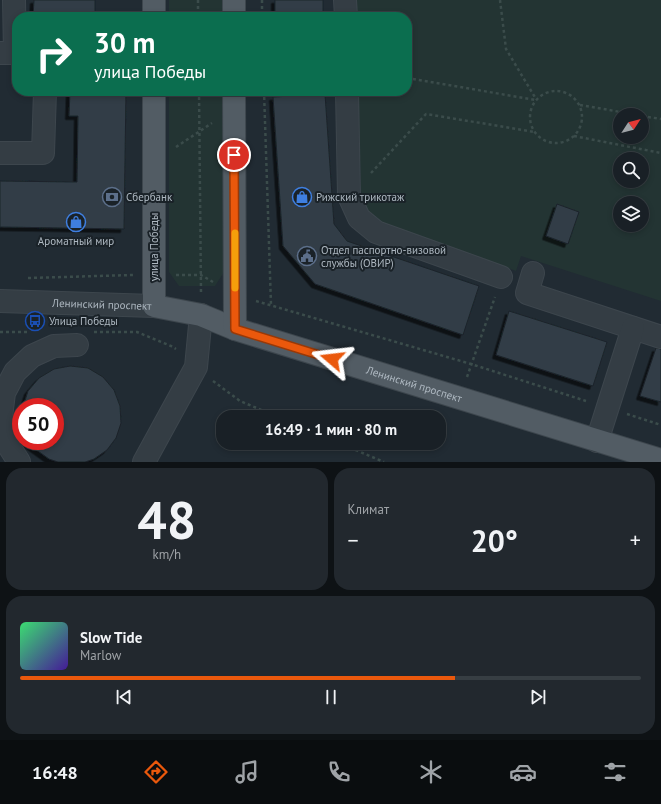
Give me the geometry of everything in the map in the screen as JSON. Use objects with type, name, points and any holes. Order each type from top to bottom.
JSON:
[{"type":"main road","points":[[154,0],[154,12]]},
{"type":"main road","points":[[234,0],[234,12]]},
{"type":"main road","name":"улица Победы","points":[[154,96],[154,306]]},
{"type":"main road","points":[[234,100],[235,329]]},
{"type":"main road","name":"Ленинский проспект","points":[[154,306],[201,315],[235,329],[661,460]]},
{"type":"street","points":[[13,12],[14,0]]},
{"type":"street","points":[[345,0],[346,12]]},
{"type":"street","points":[[11,53],[12,35]]},
{"type":"street","points":[[0,153],[44,153],[45,96]]},
{"type":"street","points":[[347,96],[349,196],[359,218],[376,232],[501,277]]},
{"type":"street","points":[[533,273],[527,293],[661,337]]},
{"type":"street","name":"Ленинский проспект","points":[[0,301],[154,306]]},
{"type":"street","points":[[144,462],[196,367],[201,315]]},
{"type":"street","points":[[597,441],[633,328]]},
{"type":"street","points":[[19,462],[5,440],[1,417],[4,393],[15,372],[32,356],[54,346],[84,338]]},
{"type":"street","points":[[127,462],[128,460],[136,462]]},
{"type":"path","points":[[198,0],[198,12]]},
{"type":"path","points":[[262,0],[262,12]]},
{"type":"path","points":[[500,0],[506,49],[536,100]]},
{"type":"path","points":[[412,79],[536,100]]},
{"type":"path","points":[[559,90],[568,93],[580,105],[582,122],[579,130],[566,141],[558,143],[549,142],[541,138],[535,132],[531,124],[531,107],[536,100],[542,94],[550,91],[559,90]]},
{"type":"path","points":[[199,96],[201,275]]},
{"type":"path","points":[[264,96],[271,305]]},
{"type":"path","points":[[154,161],[199,132],[234,100]]},
{"type":"path","points":[[580,105],[613,111]]},
{"type":"path","points":[[349,196],[426,114],[535,132]]},
{"type":"path","points":[[649,117],[661,119]]},
{"type":"path","points":[[573,136],[661,153]]},
{"type":"path","points":[[23,278],[201,275],[235,294],[472,364],[661,426]]},
{"type":"path","points":[[460,398],[501,277]]},
{"type":"path","points":[[0,332],[30,332]]},
{"type":"path","points":[[84,338],[137,332],[171,346],[240,401],[261,410]]},
{"type":"path","points":[[356,450],[384,462]]},
{"type":"shaded area","points":[[169,0],[224,0],[224,12],[169,12]]},
{"type":"shaded area","points":[[356,0],[661,0],[661,301],[521,256],[516,271],[381,222],[367,210],[361,191],[358,96],[412,96],[412,12],[356,12]]},
{"type":"shaded area","points":[[169,96],[224,96],[224,272],[215,286],[179,286],[169,272]]},
{"type":"building","points":[[34,0],[95,0],[95,12],[33,12]]},
{"type":"building","points":[[275,0],[323,0],[323,12],[275,12]]},
{"type":"building","points":[[70,96],[126,96],[124,229],[0,227],[0,181],[77,182],[78,116],[69,116]]},
{"type":"building","points":[[325,96],[334,224],[347,241],[479,286],[463,335],[315,284],[283,246],[273,97]]},
{"type":"building","points":[[557,204],[579,212],[568,244],[546,236]]},
{"type":"building","points":[[509,311],[607,342],[593,386],[496,355]]},
{"type":"building","points":[[656,348],[661,349],[661,402],[640,396]]},
{"type":"building","points":[[70,366],[88,368],[103,377],[114,390],[120,406],[121,423],[116,438],[107,450],[94,459],[85,462],[58,462],[49,459],[36,450],[64,450],[64,398],[26,398],[28,391],[39,378],[54,369]]},
{"type":"slow traffic","points":[[235,233],[235,288]]},
{"type":"place","name":"Сбербанк","points":[[112,197]]},
{"type":"place","name":"Рижский трикотаж","points":[[302,197]]},
{"type":"place","name":"Ароматный мир","points":[[76,222]]},
{"type":"place","name":"Отдел паспортно-визовой службы (ОВИР)","points":[[307,256]]},
{"type":"place","name":"Улица Победы","points":[[35,321]]},
{"type":"route","points":[[234,155],[235,329],[332,359]]}]
